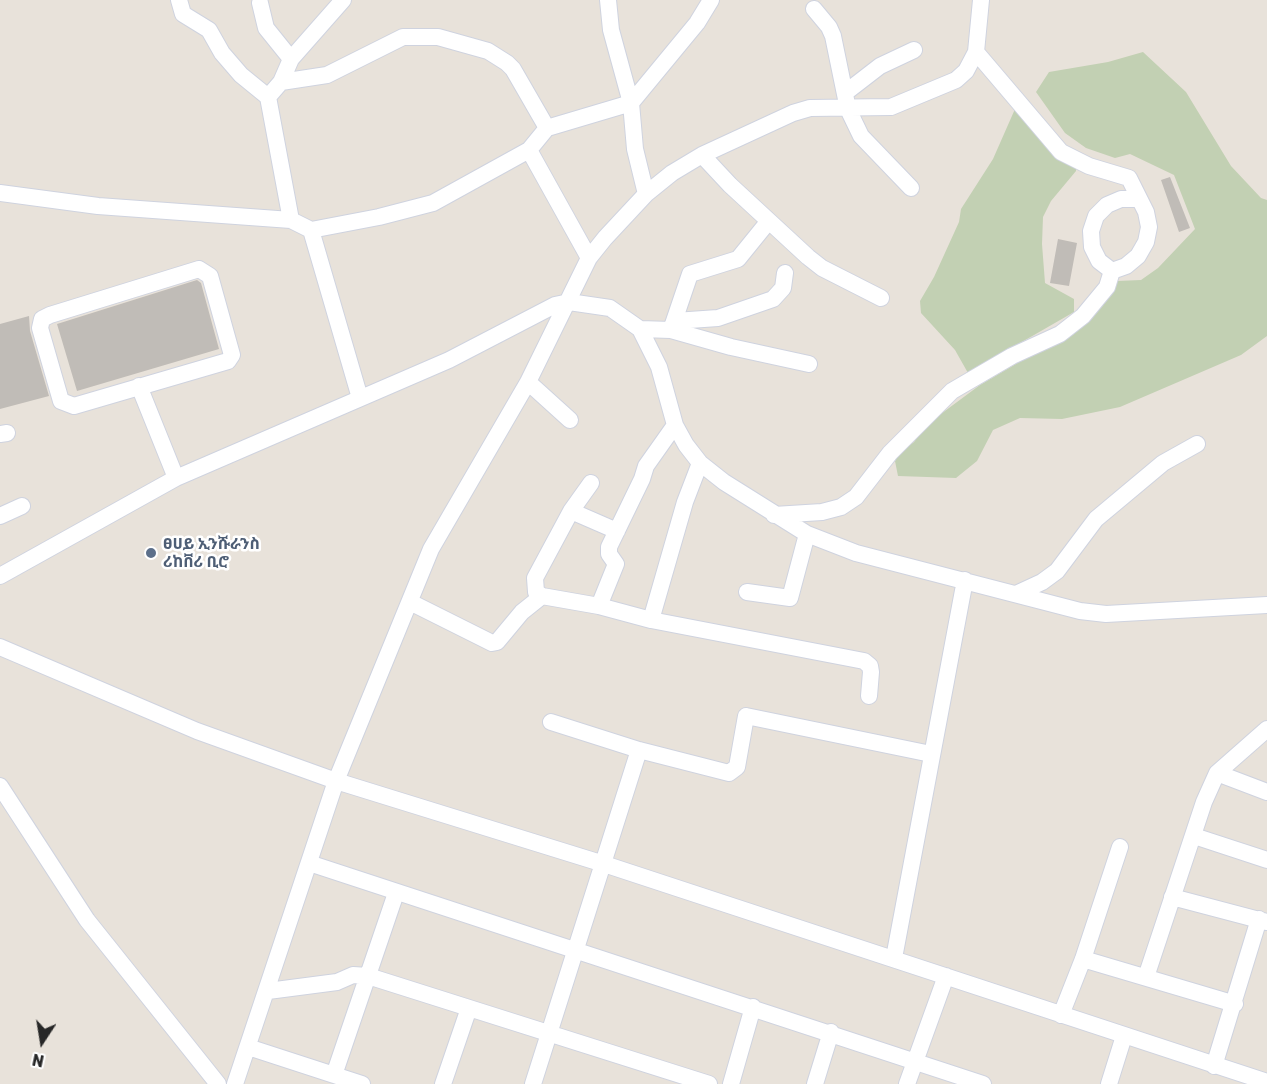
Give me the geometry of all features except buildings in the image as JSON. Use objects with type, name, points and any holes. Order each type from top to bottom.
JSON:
[{"type":"street","points":[[178,0],[183,14],[209,30],[222,53],[241,75],[268,97],[291,220]]},
{"type":"street","points":[[268,97],[281,82],[291,59],[343,0]]},
{"type":"street","points":[[608,0],[611,30],[631,103],[635,149],[646,194]]},
{"type":"street","points":[[0,193],[98,206],[291,220],[311,230],[433,203],[529,150],[547,128],[631,103],[697,23],[711,0]]},
{"type":"street","points":[[235,1084],[336,781],[432,549],[528,382],[590,258],[604,238],[646,194],[672,173],[702,155],[794,113],[846,101],[891,107],[944,87],[966,71],[976,52],[981,0]]},
{"type":"street","points":[[260,3],[266,28],[291,59]]},
{"type":"street","points":[[814,9],[829,27],[833,36],[846,101],[866,144],[911,188]]},
{"type":"street","points":[[281,82],[327,75],[403,37],[438,37],[488,51],[507,63],[513,69],[547,128]]},
{"type":"street","points":[[846,101],[880,66],[914,50]]},
{"type":"street","points":[[774,516],[822,512],[841,507],[856,497],[890,453],[952,391],[1012,357],[1060,334],[1083,316],[1107,287],[1112,271],[1132,261],[1146,242],[1149,227],[1146,212],[1129,178],[1089,166],[1061,152],[976,52]]},
{"type":"street","points":[[529,150],[590,258]]},
{"type":"street","points":[[702,155],[768,222],[822,268],[881,298]]},
{"type":"street","points":[[1112,271],[1099,261],[1092,247],[1091,231],[1096,216],[1107,205],[1114,202],[1122,199],[1138,199]]},
{"type":"street","points":[[673,326],[690,274],[738,259],[768,222]]},
{"type":"street","points":[[311,230],[360,398]]},
{"type":"street","points":[[199,269],[206,271],[210,276],[232,355],[220,366],[140,386],[74,406],[61,401],[40,328],[42,319],[199,269]]},
{"type":"street","points":[[640,329],[717,318],[773,299],[783,288],[786,273]]},
{"type":"street","points":[[0,576],[176,478],[449,360],[555,305],[569,302],[610,308],[640,329],[659,367],[675,426],[700,463],[774,516],[807,534],[856,553],[1080,611],[1106,614],[1267,605]]},
{"type":"street","points":[[673,326],[765,356],[809,364]]},
{"type":"street","points":[[528,382],[570,420]]},
{"type":"street","points":[[140,386],[176,478]]},
{"type":"street","points":[[599,606],[616,564],[608,551],[642,479],[644,470],[675,426]]},
{"type":"street","points":[[1016,594],[1057,572],[1096,519],[1163,463],[1197,444]]},
{"type":"street","points":[[651,620],[685,502],[700,463]]},
{"type":"street","points":[[591,483],[571,511],[535,578],[536,592],[542,596],[599,606],[651,620],[864,661],[870,666],[871,672],[869,696]]},
{"type":"street","points":[[0,516],[22,506]]},
{"type":"street","points":[[571,511],[617,531]]},
{"type":"street","points":[[747,592],[785,599],[792,596],[807,534]]},
{"type":"street","points":[[894,958],[965,580]]},
{"type":"street","points":[[410,602],[492,643],[497,642],[522,612],[542,596]]},
{"type":"street","points":[[0,647],[196,731],[336,781],[604,864],[1267,1082]]},
{"type":"street","points":[[551,722],[639,750],[721,772],[734,772],[737,767],[744,717],[749,716],[931,754]]},
{"type":"street","points":[[1146,977],[1204,802],[1217,773],[1267,729]]},
{"type":"street","points":[[533,1084],[639,750]]},
{"type":"street","points":[[1217,773],[1267,792]]},
{"type":"street","points":[[0,786],[87,920],[218,1084]]},
{"type":"street","points":[[1194,836],[1267,860]]},
{"type":"street","points":[[1061,1015],[1083,959],[1120,847]]},
{"type":"street","points":[[309,863],[831,1032],[983,1084]]},
{"type":"street","points":[[334,1075],[396,893]]},
{"type":"street","points":[[1172,897],[1263,921],[1214,1066]]},
{"type":"street","points":[[1083,959],[1235,1004]]},
{"type":"street","points":[[268,990],[337,982],[353,975],[368,976],[709,1084]]},
{"type":"street","points":[[908,1084],[946,976]]},
{"type":"street","points":[[731,1084],[753,1007]]},
{"type":"street","points":[[443,1084],[469,1008]]},
{"type":"street","points":[[815,1084],[831,1032]]},
{"type":"street","points":[[1109,1084],[1124,1036]]},
{"type":"street","points":[[248,1047],[362,1084]]},
{"type":"green space","points":[[1143,52],[1186,92],[1231,166],[1261,198],[1267,200],[1267,336],[1241,355],[1120,407],[1062,419],[1020,418],[993,430],[977,461],[956,478],[898,476],[895,461],[900,452],[914,442],[926,425],[980,385],[1043,348],[1074,334],[1117,281],[1141,280],[1158,268],[1195,229],[1174,175],[1130,154],[1115,158],[1086,148],[1065,133],[1036,92],[1049,72],[1108,62]]},
{"type":"green space","points":[[1015,109],[1076,165],[1076,171],[1051,201],[1043,217],[1042,244],[1045,283],[1074,299],[1074,312],[968,373],[955,350],[921,313],[920,301],[934,277],[959,222],[961,209],[993,159]]},
{"type":"place","name":"ፀሀይ ኢንሹራንስ ሪከቨሪ ቢሮ","points":[[151,553]]}]
